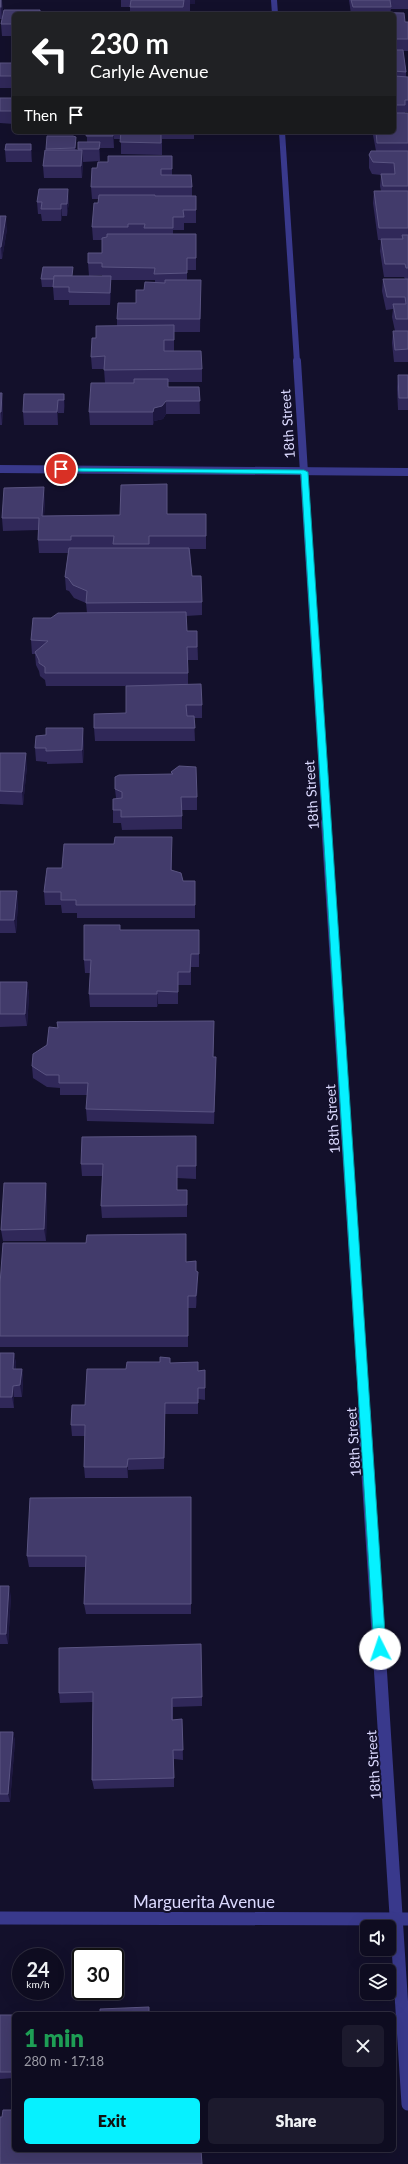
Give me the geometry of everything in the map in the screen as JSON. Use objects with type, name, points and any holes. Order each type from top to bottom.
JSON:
[{"type":"street","points":[[274,0],[275,12]]},
{"type":"street","name":"18th Street","points":[[282,134],[403,1919],[408,2104]]},
{"type":"street","points":[[0,469],[408,472]]},
{"type":"street","name":"Marguerita Avenue","points":[[0,1918],[403,1919]]},
{"type":"building","points":[[131,0],[184,0],[183,7],[130,7]]},
{"type":"building","points":[[351,0],[390,0],[391,7],[353,7]]},
{"type":"building","points":[[4,10],[40,10],[40,12],[12,12],[12,24],[1,24]]},
{"type":"building","points":[[396,13],[404,13],[405,22],[408,22],[408,39],[396,39]]},
{"type":"building","points":[[396,50],[403,50],[406,72],[396,71]]},
{"type":"building","points":[[0,63],[12,63],[12,76],[0,76]]},
{"type":"building","points":[[396,76],[408,77],[408,100],[405,100],[405,105],[396,105]]},
{"type":"building","points":[[0,98],[12,98],[12,111],[0,111]]},
{"type":"building","points":[[396,113],[408,113],[408,143],[377,143],[376,134],[396,134]]},
{"type":"building","points":[[86,134],[113,134],[113,136],[86,136]]},
{"type":"building","points":[[121,134],[161,134],[161,143],[120,142]]},
{"type":"building","points":[[47,136],[76,137],[75,148],[46,149]]},
{"type":"building","points":[[78,142],[100,142],[99,149],[78,149]]},
{"type":"building","points":[[6,144],[31,144],[31,150],[5,150]]},
{"type":"building","points":[[45,150],[82,150],[81,166],[43,166]]},
{"type":"building","points":[[371,151],[408,151],[408,186],[383,186],[381,174],[395,174],[394,163],[373,162],[369,155]]},
{"type":"building","points":[[108,156],[172,156],[172,169],[161,169],[161,175],[191,175],[192,187],[91,187],[92,168],[97,168],[98,162],[108,162]]},
{"type":"building","points":[[39,189],[68,189],[67,204],[61,204],[61,209],[41,209],[42,202],[37,202]]},
{"type":"building","points":[[374,191],[408,191],[408,228],[379,228]]},
{"type":"building","points":[[99,195],[196,196],[196,210],[183,210],[184,217],[173,217],[173,228],[144,228],[145,224],[128,224],[128,227],[92,227],[94,203],[98,203]]},
{"type":"building","points":[[0,216],[6,216],[1,247],[0,247]]},
{"type":"building","points":[[107,234],[196,234],[196,258],[187,258],[187,273],[154,274],[155,268],[102,267],[102,263],[88,263],[88,253],[102,253],[102,238],[107,237]]},
{"type":"building","points":[[402,235],[408,235],[408,268],[406,268],[405,264],[385,264],[381,239],[403,239]]},
{"type":"building","points":[[43,267],[73,267],[72,276],[54,276],[54,279],[41,279]]},
{"type":"building","points":[[54,276],[111,276],[110,293],[69,292],[69,287],[53,287]]},
{"type":"building","points":[[383,279],[408,279],[408,319],[396,319],[393,304],[406,304],[405,297],[387,297]]},
{"type":"building","points":[[165,280],[201,280],[200,319],[117,319],[118,303],[136,303],[136,290],[144,290],[145,282],[165,283]]},
{"type":"building","points":[[174,325],[174,340],[164,340],[164,351],[201,351],[202,369],[104,370],[105,356],[91,357],[92,338],[96,338],[96,326]]},
{"type":"building","points":[[393,331],[408,331],[408,349],[395,350]]},
{"type":"building","points":[[398,375],[408,375],[408,398],[399,398]]},
{"type":"building","points":[[134,379],[168,379],[168,387],[199,387],[200,401],[166,401],[162,406],[154,408],[153,412],[89,412],[91,383],[134,383]]},
{"type":"building","points":[[0,393],[2,393],[1,412],[0,412]]},
{"type":"building","points":[[24,394],[64,394],[64,400],[58,400],[57,412],[23,412]]},
{"type":"building","points":[[167,484],[167,514],[206,514],[206,536],[149,536],[149,544],[113,544],[114,536],[71,536],[71,540],[38,540],[39,518],[2,518],[4,488],[44,487],[42,516],[120,515],[121,485]]},
{"type":"building","points":[[69,548],[189,548],[192,576],[201,576],[202,602],[86,603],[87,591],[73,585],[68,578],[65,577]]},
{"type":"building","points":[[186,612],[187,631],[197,631],[197,647],[187,647],[188,673],[45,673],[45,667],[39,663],[35,652],[48,641],[31,640],[33,618],[51,618],[58,613]]},
{"type":"building","points":[[201,684],[202,705],[186,705],[187,716],[194,716],[195,728],[94,728],[94,714],[126,713],[126,686]]},
{"type":"building","points":[[46,728],[83,728],[82,750],[46,751],[46,748],[35,748],[36,736],[46,735]]},
{"type":"building","points":[[0,753],[26,753],[22,792],[0,791]]},
{"type":"building","points":[[179,766],[196,767],[197,797],[181,797],[182,816],[121,817],[121,810],[113,810],[113,799],[122,798],[122,792],[115,789],[115,777],[119,775],[173,774],[171,772]]},
{"type":"building","points":[[115,837],[172,837],[171,870],[181,873],[183,881],[195,881],[195,905],[76,905],[76,900],[61,900],[61,892],[44,892],[47,868],[62,868],[64,844],[114,844]]},
{"type":"building","points":[[0,891],[17,891],[14,920],[0,920]]},
{"type":"building","points":[[84,925],[120,925],[120,930],[199,930],[199,954],[191,954],[190,972],[178,972],[178,992],[157,991],[157,994],[89,994],[91,960],[84,960]]},
{"type":"building","points":[[0,982],[27,982],[25,1014],[0,1014]]},
{"type":"building","points":[[214,1021],[213,1057],[216,1057],[214,1112],[86,1109],[88,1083],[59,1083],[59,1075],[46,1075],[32,1066],[33,1054],[47,1045],[49,1027],[58,1028],[57,1022]]},
{"type":"building","points":[[196,1136],[196,1166],[177,1166],[177,1190],[187,1190],[187,1205],[101,1206],[103,1164],[81,1164],[82,1137]]},
{"type":"building","points":[[4,1183],[46,1183],[44,1229],[1,1230]]},
{"type":"building","points":[[186,1234],[186,1262],[196,1261],[196,1271],[198,1272],[196,1296],[188,1296],[188,1336],[0,1336],[0,1284],[3,1243],[86,1243],[87,1235]]},
{"type":"building","points":[[0,1353],[14,1353],[13,1369],[22,1369],[20,1385],[13,1386],[12,1397],[0,1397]]},
{"type":"building","points":[[160,1357],[170,1358],[170,1363],[198,1362],[198,1371],[205,1370],[205,1388],[198,1388],[198,1403],[165,1403],[164,1458],[128,1459],[127,1467],[84,1467],[85,1425],[71,1425],[72,1405],[85,1405],[87,1369],[126,1369],[127,1362],[160,1362]]},
{"type":"building","points":[[191,1497],[191,1604],[84,1604],[86,1556],[27,1556],[30,1498]]},
{"type":"building","points":[[0,1586],[9,1586],[6,1634],[0,1634]]},
{"type":"building","points":[[201,1644],[202,1697],[172,1698],[172,1720],[182,1719],[183,1750],[173,1750],[174,1778],[92,1780],[93,1692],[59,1693],[59,1648]]},
{"type":"building","points":[[0,1732],[13,1732],[8,1794],[0,1794]]},
{"type":"building","points":[[149,2007],[149,2012],[100,2012],[100,2009]]},
{"type":"building","points":[[0,2015],[12,2015],[12,2072],[0,2072]]},
{"type":"building","points":[[3,2110],[12,2110],[12,2152],[201,2152],[202,2164],[0,2164],[0,2117],[2,2117]]},
{"type":"route","points":[[61,469],[304,472],[380,1649]]}]
